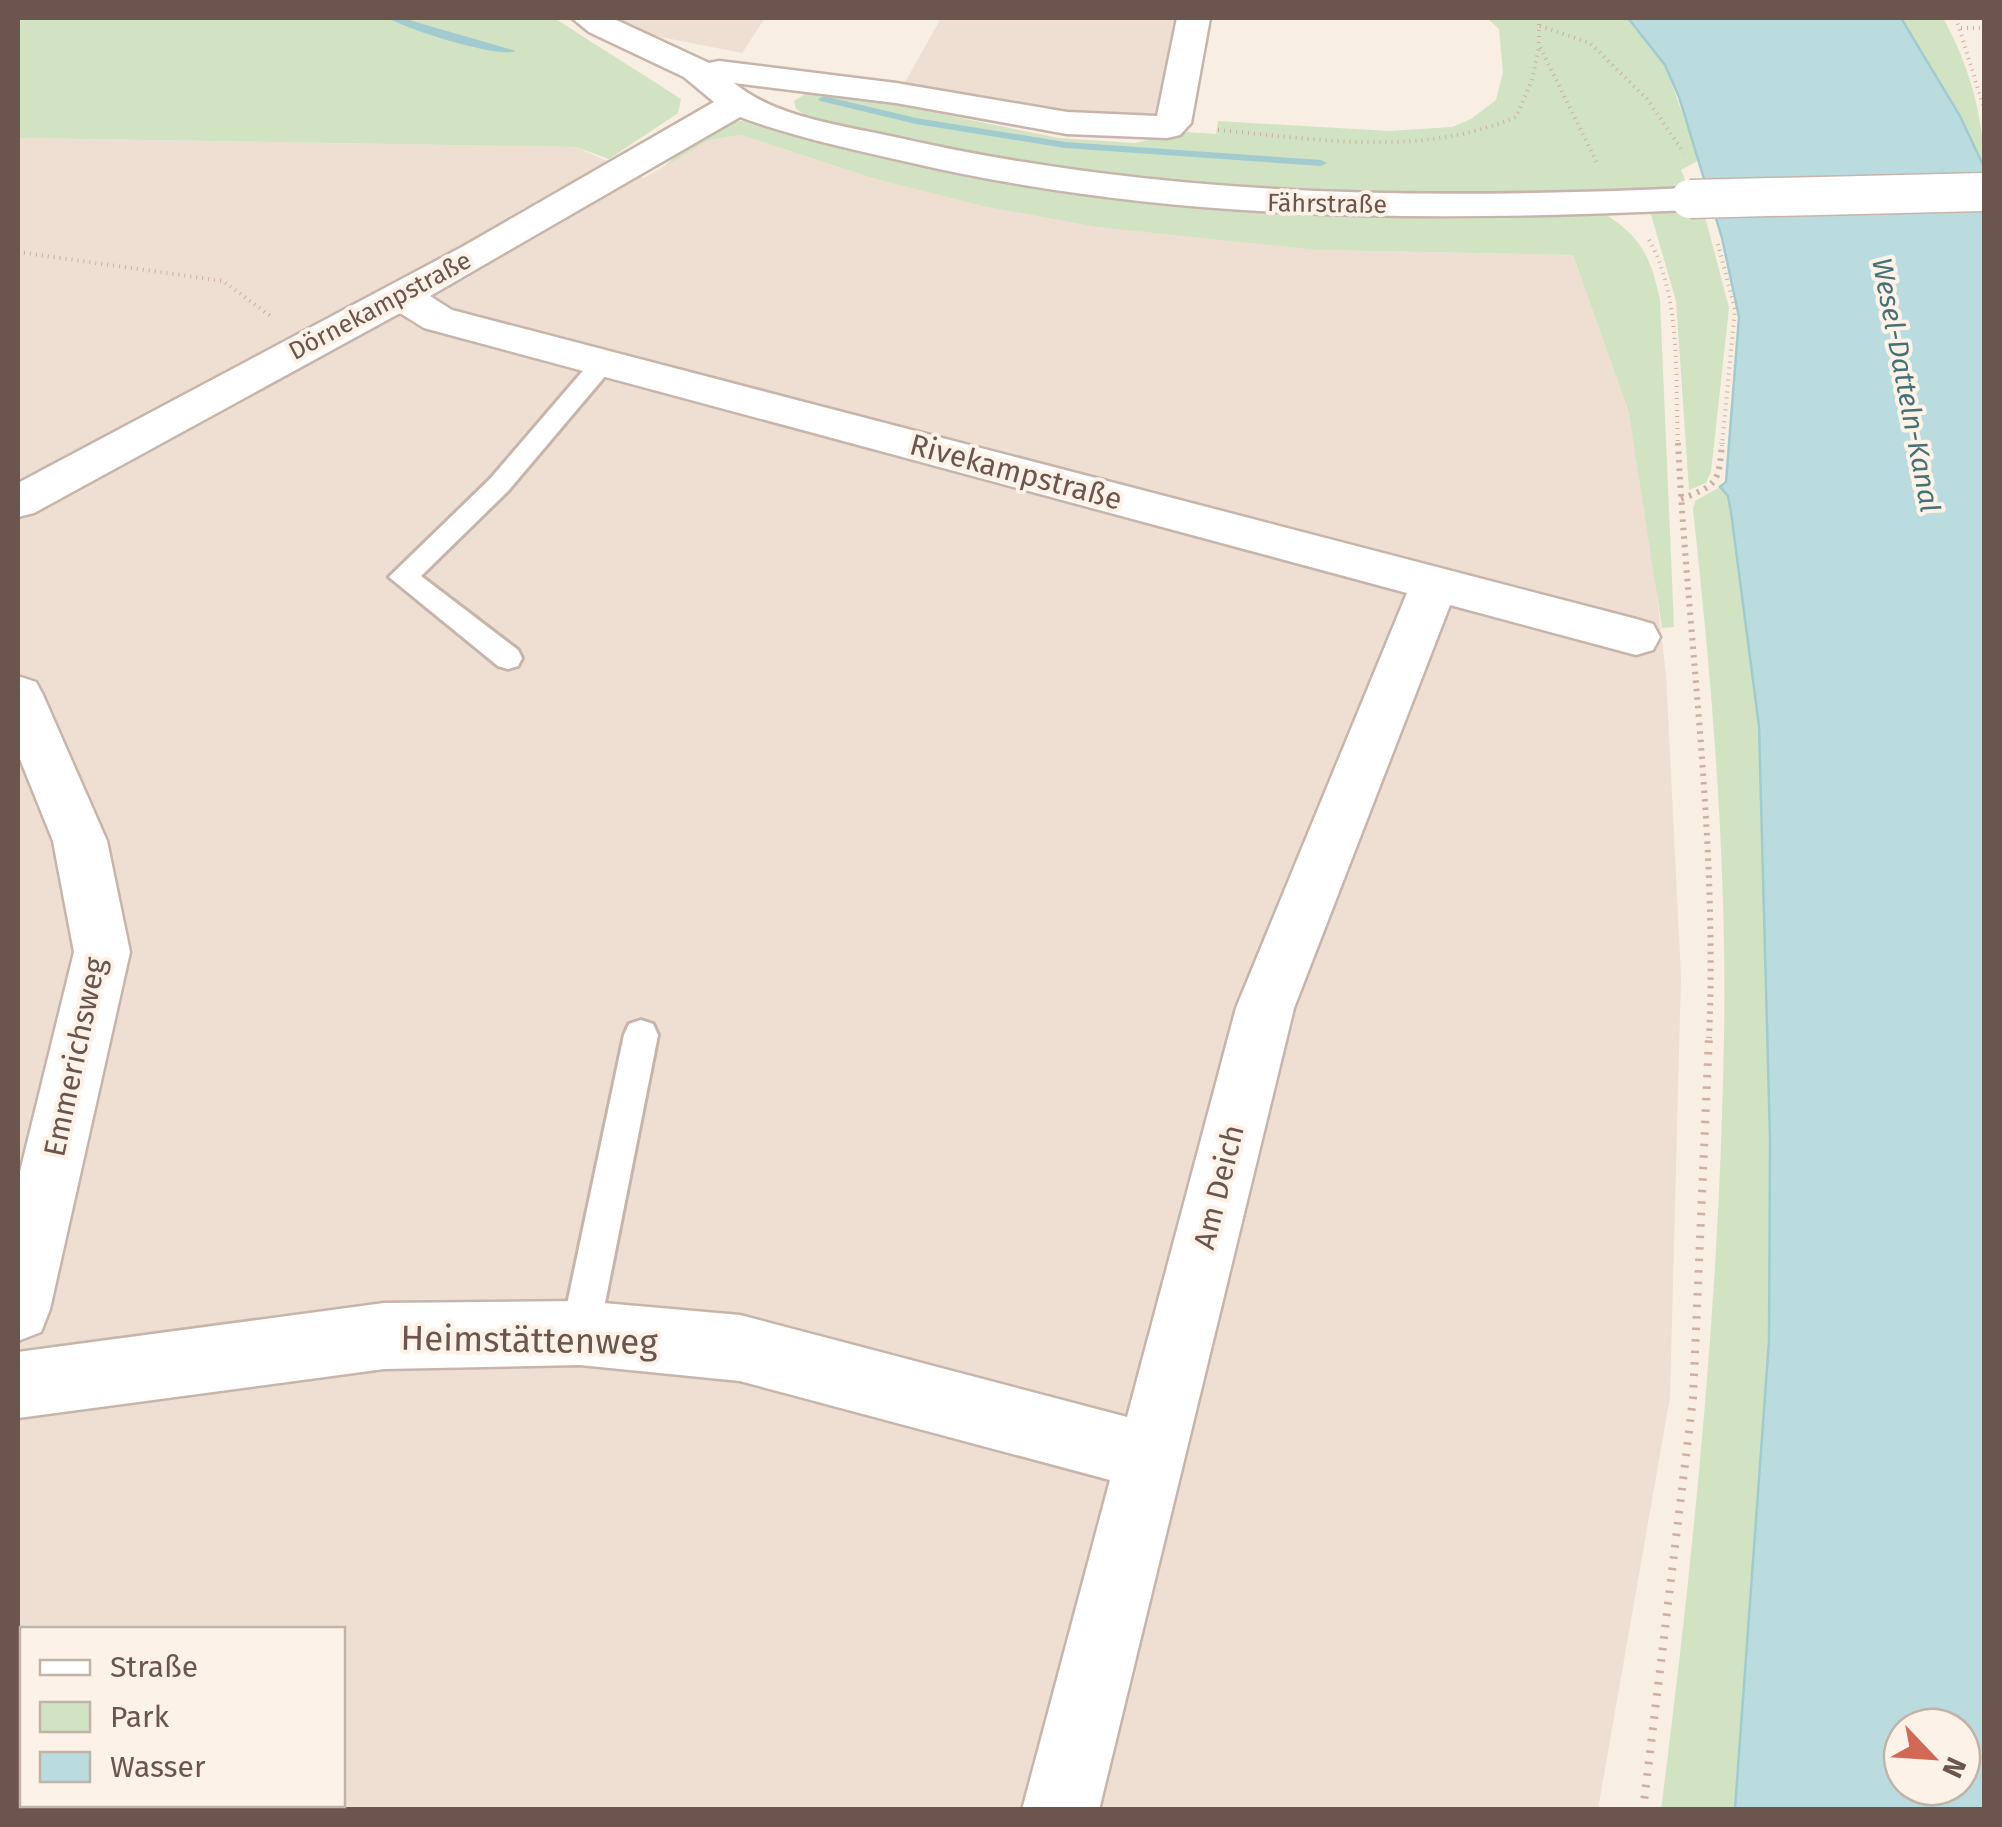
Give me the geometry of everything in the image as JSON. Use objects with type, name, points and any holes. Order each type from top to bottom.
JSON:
[{"type":"street","name":"Fährstraße","points":[[588,18],[630,43],[694,67],[896,93],[1068,123],[1167,127]]},
{"type":"street","points":[[1167,127],[1172,124],[1194,18]]},
{"type":"street","name":"Fährstraße","points":[[694,67],[738,103],[912,153],[1104,191],[1194,200],[1294,204],[1630,202],[1984,192]]},
{"type":"street","name":"Dörnekampstraße","points":[[18,502],[400,295],[738,103]]},
{"type":"street","name":"Rivekampstraße","points":[[400,295],[438,319],[1636,636]]},
{"type":"street","name":"Am Deich","points":[[1060,1810],[1265,1008],[1435,583]]},
{"type":"street","name":"Emmerichsweg","points":[[18,696],[80,841],[102,952],[18,1309]]},
{"type":"street","name":"Heimstättenweg","points":[[18,1386],[384,1336],[580,1333],[740,1348],[1149,1458]]},
{"type":"lane","points":[[508,658],[403,577],[499,485],[603,363]]},
{"type":"lane","points":[[580,1333],[642,1035]]},
{"type":"path","points":[[1167,127],[1407,143],[1468,138],[1516,117],[1532,80],[1540,45],[1540,18]]},
{"type":"path","points":[[1956,18],[1984,108]]},
{"type":"path","points":[[1962,28],[1984,28]]},
{"type":"path","points":[[1540,45],[1610,187],[1630,202],[1661,262],[1672,322],[1681,500],[1698,688],[1712,980],[1693,1398],[1643,1810]]},
{"type":"path","points":[[18,252],[223,281],[310,344]]},
{"type":"path","points":[[1681,500],[1710,488]]},
{"type":"shaded area","points":[[606,18],[765,18],[742,53],[630,31]]},
{"type":"shaded area","points":[[941,18],[1181,18],[1161,111],[1138,122],[1072,118],[904,84]]},
{"type":"shaded area","points":[[741,135],[869,177],[1318,250],[1573,255],[1629,413],[1647,512],[1666,675],[1681,976],[1670,1397],[1598,1809],[18,1810],[18,138],[576,147],[644,178],[709,140]]},
{"type":"green space","points":[[18,18],[554,18],[681,99],[678,113],[609,159],[576,147],[18,138]]},
{"type":"green space","points":[[1487,18],[1628,18],[1665,65],[1699,160],[1681,170],[1689,189],[1640,188],[1599,195],[1447,200],[1154,191],[817,123],[796,109],[794,101],[815,88],[1058,138],[1135,143],[1185,132],[1216,134],[1218,121],[1389,131],[1452,127],[1471,119],[1496,100],[1503,72],[1499,29]]},
{"type":"green space","points":[[1901,18],[1943,18],[1973,90],[1984,167],[1960,116]]},
{"type":"green space","points":[[740,121],[764,122],[1100,195],[1169,204],[1602,212],[1642,248],[1660,300],[1674,627],[1662,628],[1629,413],[1573,255],[1318,250],[1097,227],[983,206],[869,177],[741,135],[709,140],[664,167],[699,139]]},
{"type":"green space","points":[[1703,209],[1729,308],[1711,471],[1706,483],[1689,490],[1676,301],[1650,211]]},
{"type":"green space","points":[[1720,487],[1728,496],[1731,512],[1759,726],[1770,1139],[1769,1341],[1735,1809],[1661,1810],[1703,1423],[1717,1230],[1724,1036],[1721,838],[1693,509],[1695,501]]},
{"type":"water","name":"Wesel-Datteln-Kanal","points":[[1628,18],[1901,18],[1960,116],[1984,167],[1984,1809],[1735,1809],[1769,1341],[1770,1139],[1759,726],[1731,512],[1728,496],[1720,487],[1726,482],[1739,317],[1722,238],[1679,97],[1665,65]]},
{"type":"waterway","points":[[393,18],[488,48],[511,51]]},
{"type":"waterway","points":[[824,99],[916,121],[1065,145],[1321,163]]}]
